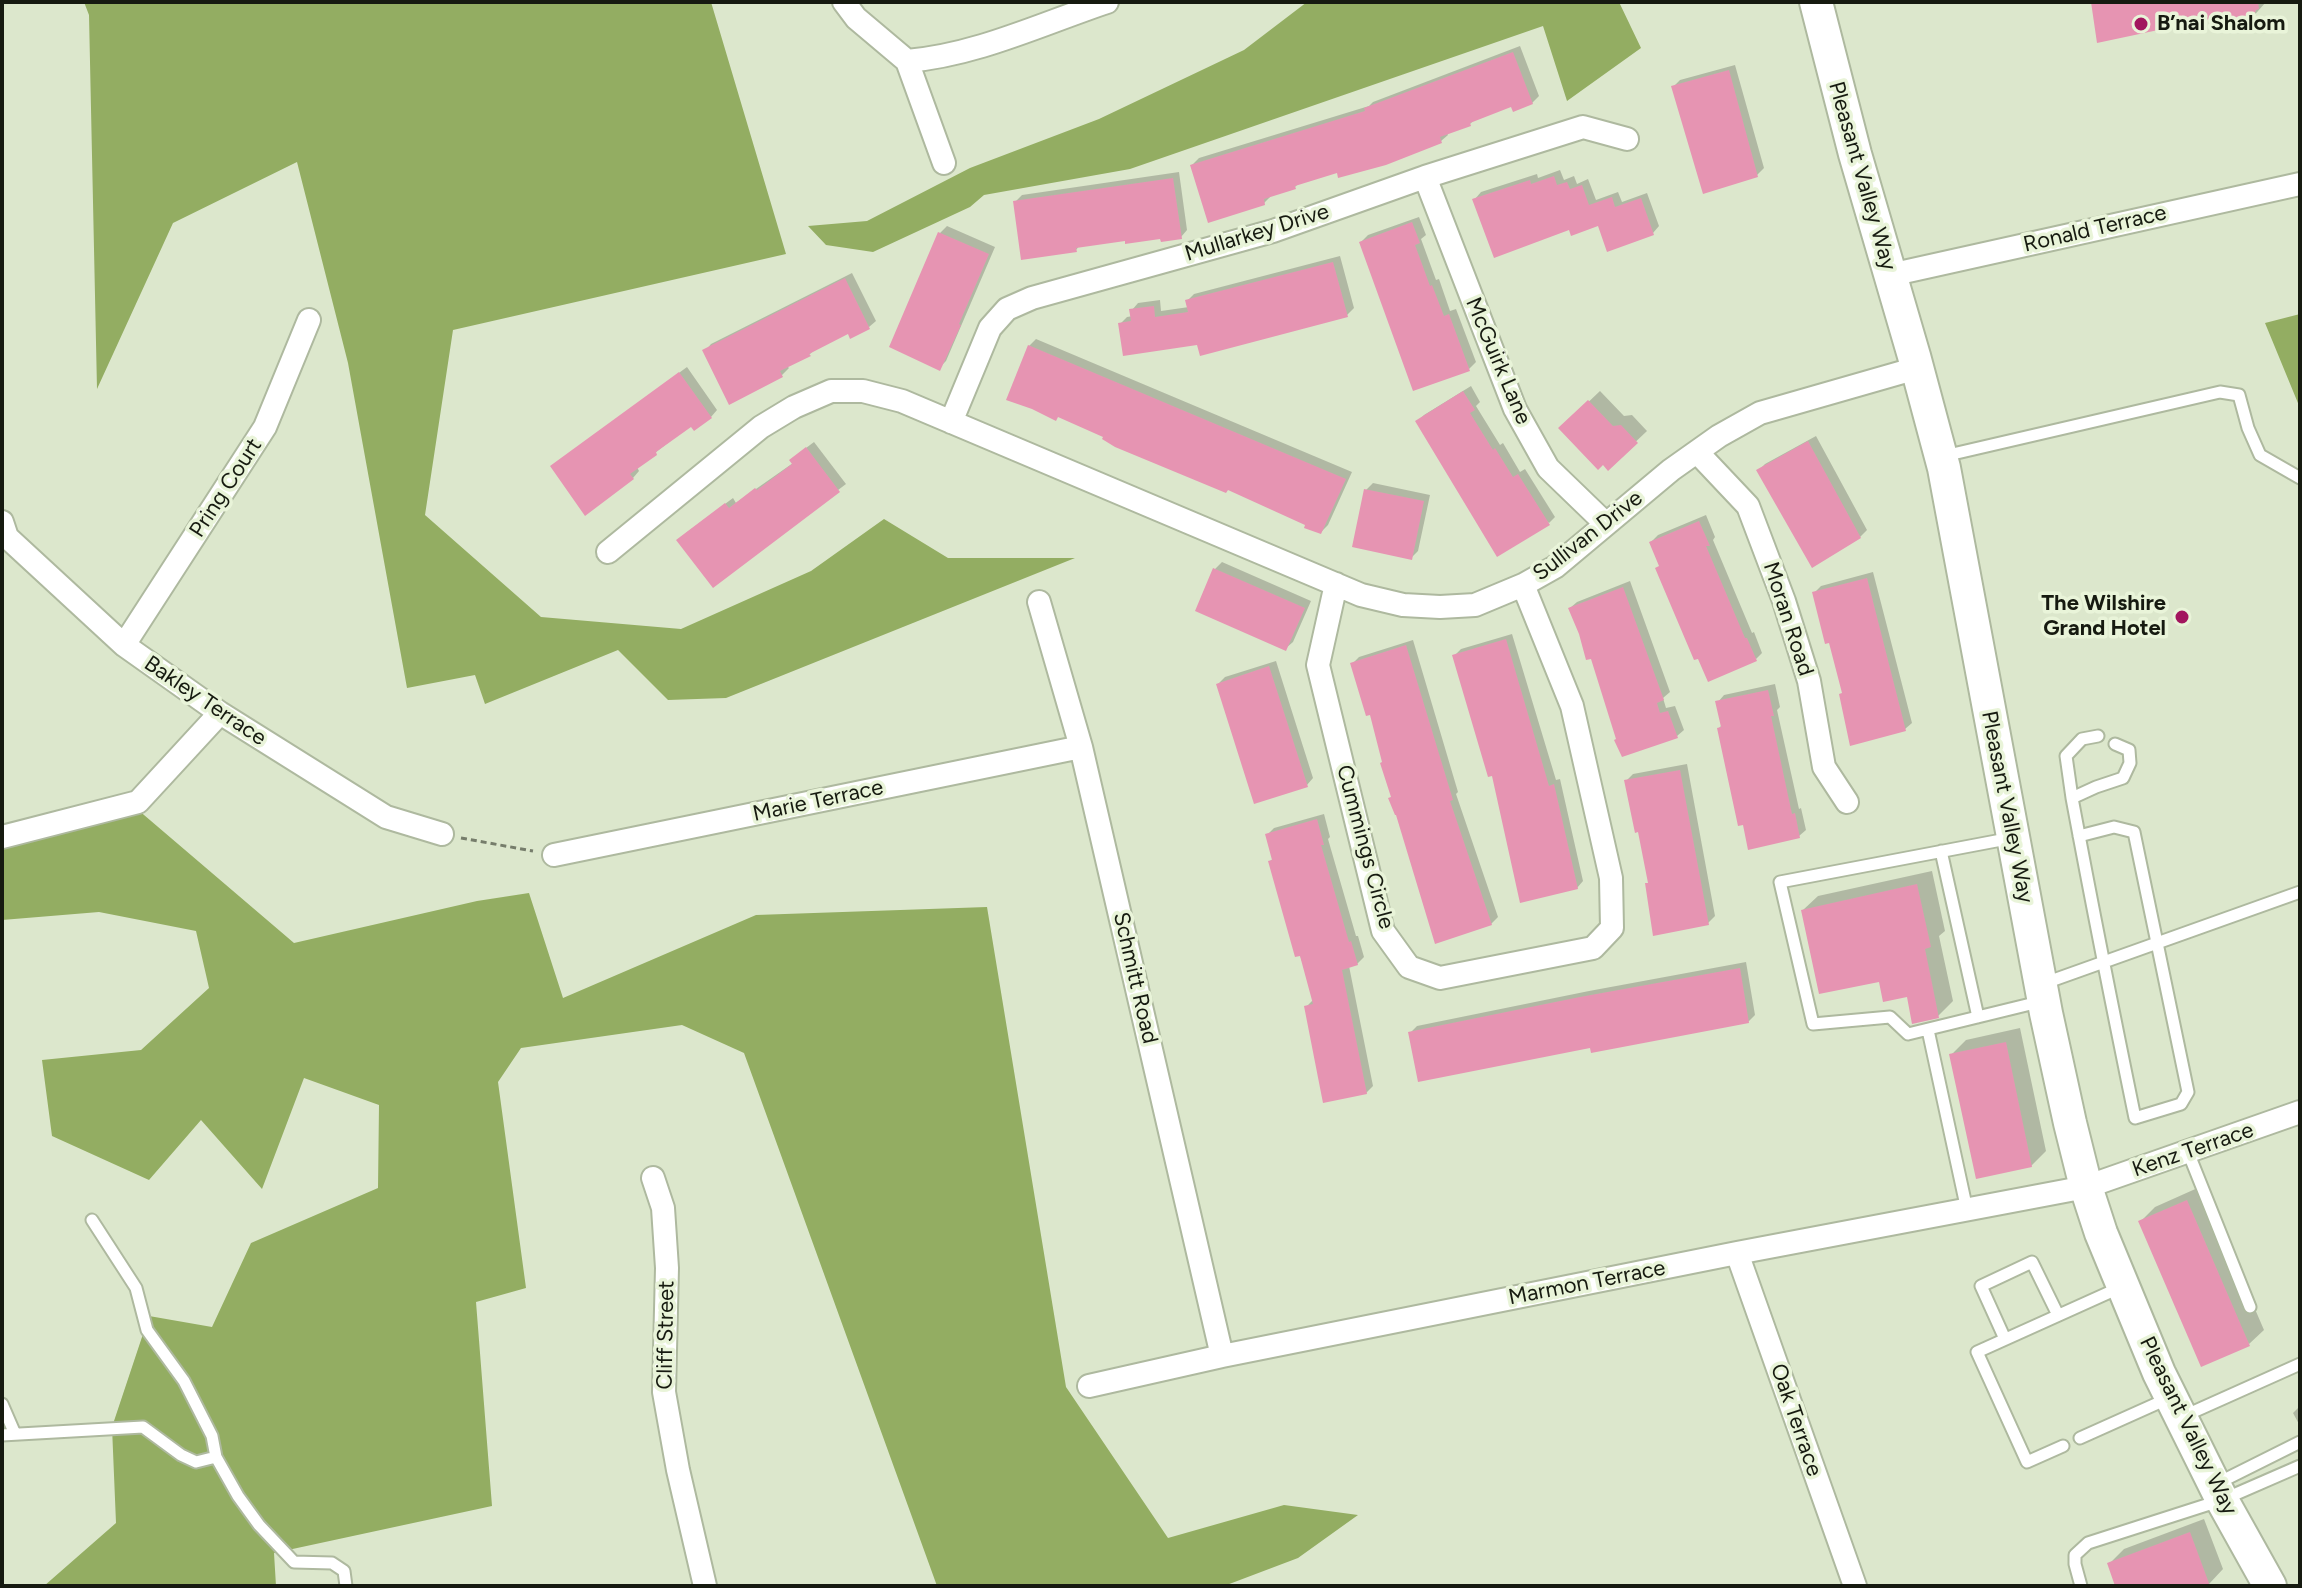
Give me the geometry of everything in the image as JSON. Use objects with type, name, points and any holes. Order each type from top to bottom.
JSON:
[{"type":"main road","name":"Pleasant Valley Way","points":[[1816,2],[1940,457],[2042,993],[2086,1187],[2101,1233],[2176,1407],[2218,1493],[2270,1586]]},
{"type":"street","points":[[844,2],[856,18],[907,61],[944,163]]},
{"type":"street","points":[[907,61],[938,59],[970,50],[1093,4]]},
{"type":"street","name":"Mullarkey Drive","points":[[951,422],[990,328],[1007,309],[1032,298],[1273,231],[1425,177],[1583,127],[1627,139]]},
{"type":"street","name":"McGuirk Lane","points":[[1425,177],[1515,409],[1548,468],[1606,524]]},
{"type":"street","name":"Ronald Terrace","points":[[1890,275],[2300,184]]},
{"type":"street","name":"Pring Court","points":[[124,645],[265,427],[309,320]]},
{"type":"street","name":"Sullivan Drive","points":[[951,422],[1361,595],[1403,605],[1440,607],[1475,605],[1523,585],[1555,567],[1671,470],[1719,436],[1760,413],[1917,368]]},
{"type":"street","points":[[608,552],[761,427],[794,407],[831,391],[876,394],[902,401],[951,422]]},
{"type":"street","name":"Moran Road","points":[[1697,452],[1748,506],[1784,601],[1809,681],[1824,767],[1847,802]]},
{"type":"street","name":"Bakley Terrace","points":[[2,522],[7,537],[124,645],[220,713],[386,817],[442,834]]},
{"type":"street","name":"Cummings Circle","points":[[1336,584],[1318,665],[1383,931],[1409,967],[1440,978],[1593,948],[1612,928],[1611,878],[1572,706],[1523,585]]},
{"type":"street","name":"Schmitt Road","points":[[1039,602],[1081,747],[1222,1356]]},
{"type":"street","points":[[2,837],[138,802],[220,713]]},
{"type":"street","name":"Marie Terrace","points":[[554,855],[1081,747]]},
{"type":"street","name":"Kenz Terrace","points":[[2086,1187],[2300,1112]]},
{"type":"street","name":"Cliff Street","points":[[653,1178],[663,1208],[667,1268],[664,1392],[678,1470],[705,1586]]},
{"type":"street","name":"Marmon Terrace","points":[[1089,1386],[1222,1356],[1737,1253],[2086,1187]]},
{"type":"street","name":"Oak Terrace","points":[[1737,1253],[1855,1586]]},
{"type":"lane","points":[[1940,457],[2220,392],[2239,395],[2248,428],[2260,455],[2300,478]]},
{"type":"lane","points":[[2079,836],[2114,827],[2134,832],[2188,1092],[2181,1104],[2135,1118],[2103,962],[2079,836],[2072,798],[2066,756],[2082,739],[2098,736]]},
{"type":"lane","points":[[2072,798],[2123,778],[2130,763],[2129,750],[2115,744]]},
{"type":"lane","points":[[2013,837],[1780,882],[1813,1024],[1890,1017],[1908,1034],[1978,1017],[2042,993],[2103,962],[2300,892]]},
{"type":"lane","points":[[1941,851],[1978,1017]]},
{"type":"lane","points":[[1928,1030],[1967,1210]]},
{"type":"lane","points":[[2188,1152],[2250,1307]]},
{"type":"lane","points":[[92,1220],[136,1288],[147,1330],[184,1381],[212,1436],[216,1457],[238,1496],[259,1525],[294,1562],[332,1563],[344,1571],[346,1586]]},
{"type":"lane","points":[[2005,1339],[1981,1286],[2032,1262],[2058,1315]]},
{"type":"lane","points":[[2063,1446],[2027,1462],[1977,1352],[2123,1286]]},
{"type":"lane","points":[[2080,1438],[2300,1364]]},
{"type":"lane","points":[[2,1404],[8,1435],[143,1427],[181,1455],[196,1462],[216,1457]]},
{"type":"lane","points":[[2218,1493],[2300,1442]]},
{"type":"lane","points":[[2081,1586],[2075,1555],[2088,1543],[2218,1493],[2300,1466]]},
{"type":"path","points":[[442,834],[554,855]]},
{"type":"green space","points":[[84,2],[711,2],[786,254],[453,330],[425,515],[541,617],[681,629],[811,571],[884,519],[948,558],[1075,558],[726,698],[668,700],[618,650],[485,704],[475,675],[407,688],[348,363],[297,162],[173,223],[97,389],[89,15]]},
{"type":"green space","points":[[1307,2],[1619,2],[1641,48],[1567,101],[1543,26],[1130,169],[984,195],[970,207],[873,252],[826,245],[808,226],[867,221],[970,168],[1099,119],[1244,50]]},
{"type":"green space","points":[[2300,314],[2300,408],[2265,323]]},
{"type":"green space","points":[[137,809],[294,943],[477,901],[529,893],[563,998],[756,915],[987,907],[1066,1387],[1168,1538],[1284,1505],[1358,1515],[1298,1558],[1224,1586],[937,1586],[744,1053],[682,1025],[521,1048],[498,1082],[526,1288],[476,1302],[492,1506],[274,1553],[276,1586],[44,1586],[116,1523],[112,1427],[149,1316],[212,1327],[251,1243],[378,1188],[379,1105],[304,1078],[262,1189],[201,1120],[149,1180],[52,1136],[42,1060],[141,1050],[209,988],[196,931],[99,912],[2,920],[2,835]]},
{"type":"building","name":"B’nai Shalom","points":[[2091,2],[2258,2],[2259,9],[2251,22],[2238,26],[2229,15],[2097,43]]},
{"type":"building","points":[[1513,52],[1533,104],[1513,112],[1511,107],[1470,123],[1471,126],[1440,137],[1442,143],[1386,165],[1338,178],[1337,173],[1295,186],[1296,189],[1264,199],[1265,205],[1208,223],[1190,165],[1365,111],[1364,108]]},
{"type":"building","points":[[1729,70],[1758,177],[1703,194],[1671,86]]},
{"type":"building","points":[[1554,176],[1557,185],[1567,182],[1570,189],[1582,185],[1589,205],[1612,197],[1615,207],[1641,198],[1654,235],[1607,252],[1598,226],[1571,236],[1569,230],[1494,258],[1472,199],[1530,180],[1531,184]]},
{"type":"building","points":[[1173,178],[1182,239],[1125,244],[1125,241],[1021,260],[1013,201]]},
{"type":"building","points":[[1412,222],[1420,243],[1415,245],[1430,286],[1444,316],[1449,314],[1470,371],[1413,391],[1359,242]]},
{"type":"building","points":[[938,232],[989,254],[940,371],[889,347]]},
{"type":"building","points":[[1333,262],[1348,317],[1200,356],[1197,345],[1123,356],[1118,323],[1131,321],[1129,309],[1154,306],[1155,317],[1188,312],[1185,300]]},
{"type":"building","points":[[845,278],[870,329],[850,339],[848,334],[809,354],[811,356],[780,371],[783,377],[729,405],[702,350]]},
{"type":"building","points":[[1028,345],[1346,479],[1321,534],[1228,490],[1226,493],[1115,447],[1103,437],[1058,417],[1056,421],[1006,400]]},
{"type":"building","points":[[679,372],[712,418],[694,431],[691,427],[656,452],[657,455],[630,474],[634,479],[585,516],[550,466]]},
{"type":"building","points":[[1463,391],[1475,410],[1470,413],[1493,450],[1495,448],[1513,477],[1518,474],[1550,525],[1497,557],[1415,421]]},
{"type":"building","points":[[1588,400],[1613,426],[1621,425],[1638,443],[1608,471],[1603,465],[1598,470],[1558,428]]},
{"type":"building","points":[[1808,441],[1861,538],[1812,568],[1756,470]]},
{"type":"building","points":[[806,447],[840,492],[713,588],[676,540],[725,503],[729,508],[755,488],[757,490],[792,464],[789,460]]},
{"type":"building","points":[[1364,489],[1424,501],[1412,560],[1352,547]]},
{"type":"building","points":[[1699,521],[1710,546],[1706,546],[1757,661],[1708,682],[1698,659],[1694,660],[1655,568],[1659,566],[1649,542]]},
{"type":"building","points":[[1213,568],[1305,608],[1286,651],[1195,611]]},
{"type":"building","points":[[1867,578],[1906,731],[1850,746],[1839,694],[1842,693],[1812,592]]},
{"type":"building","points":[[1623,587],[1664,700],[1657,703],[1660,713],[1668,711],[1678,738],[1622,757],[1614,740],[1591,659],[1586,660],[1568,608]]},
{"type":"building","points":[[1506,639],[1549,786],[1554,784],[1578,889],[1520,903],[1492,776],[1488,777],[1452,655]]},
{"type":"building","points":[[1406,645],[1453,800],[1450,801],[1492,925],[1435,944],[1396,815],[1388,798],[1391,797],[1370,715],[1366,716],[1350,663]]},
{"type":"building","points":[[1269,666],[1308,787],[1254,804],[1216,684]]},
{"type":"building","points":[[1768,690],[1792,814],[1795,813],[1800,838],[1748,850],[1743,825],[1738,826],[1717,728],[1721,727],[1715,701]]},
{"type":"building","points":[[1680,770],[1709,925],[1653,936],[1645,883],[1648,883],[1624,780]]},
{"type":"building","points":[[1317,819],[1324,845],[1321,845],[1358,965],[1342,970],[1367,1094],[1323,1103],[1304,1006],[1313,1004],[1300,956],[1295,957],[1268,861],[1272,860],[1265,834]]},
{"type":"building","points":[[1917,884],[1931,947],[1925,949],[1939,1018],[1912,1024],[1907,997],[1883,1002],[1879,982],[1819,994],[1801,910]]},
{"type":"building","points":[[1740,968],[1749,1023],[1591,1053],[1590,1048],[1418,1082],[1408,1032]]},
{"type":"building","points":[[2006,1042],[2032,1167],[1976,1179],[1949,1054]]},
{"type":"building","points":[[2187,1200],[2250,1346],[2201,1367],[2138,1221]]},
{"type":"building","points":[[2190,1532],[2210,1586],[2115,1586],[2107,1563]]},
{"type":"place","name":"B’nai Shalom","points":[[2141,24]]},
{"type":"place","name":"The Wilshire Grand Hotel","points":[[2182,617]]}]
